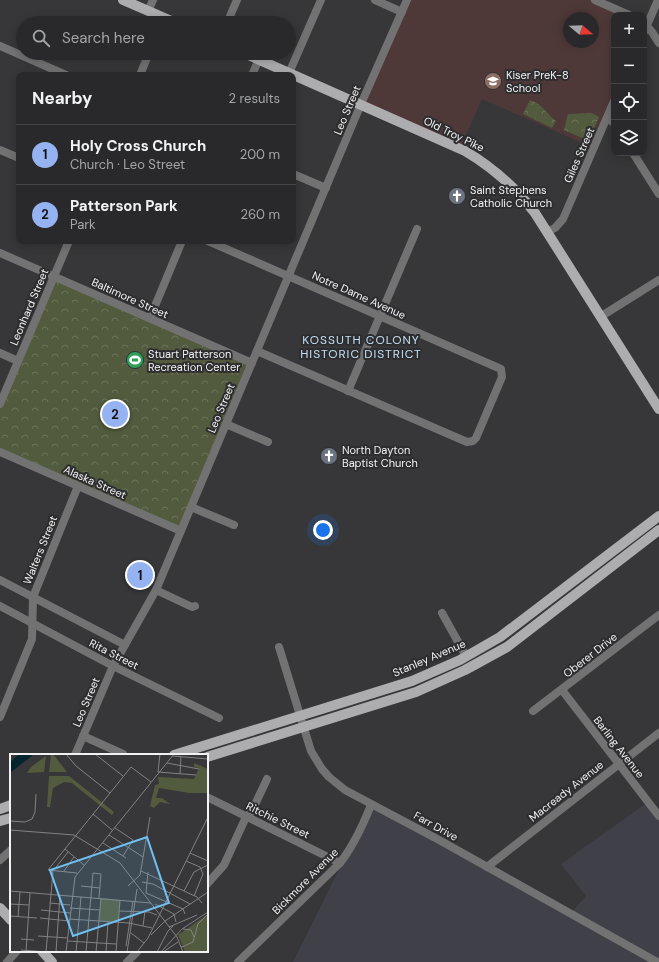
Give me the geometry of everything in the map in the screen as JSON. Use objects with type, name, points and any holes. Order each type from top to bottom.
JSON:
[{"type":"main road","points":[[123,0],[156,16]]},
{"type":"main road","name":"Old Troy Pike","points":[[261,60],[287,72]]},
{"type":"main road","name":"Old Troy Pike","points":[[296,76],[465,151],[496,171],[514,188],[535,213],[659,410]]},
{"type":"main road","name":"Stanley Avenue","points":[[177,754],[412,681],[466,656],[506,632],[659,516]]},
{"type":"main road","points":[[208,757],[416,692],[465,670],[507,647],[659,530]]},
{"type":"main road","points":[[0,809],[10,805]]},
{"type":"main road","points":[[0,821],[10,818]]},
{"type":"main road","points":[[0,908],[10,919]]},
{"type":"main road","points":[[43,952],[52,962]]},
{"type":"street","points":[[148,11],[153,0]]},
{"type":"street","points":[[230,16],[237,0]]},
{"type":"street","points":[[296,57],[321,0]]},
{"type":"street","points":[[375,0],[402,12]]},
{"type":"street","name":"Leo Street","points":[[75,754],[113,666],[156,590],[361,104],[407,0]]},
{"type":"street","points":[[595,0],[622,12]]},
{"type":"street","points":[[647,23],[658,0]]},
{"type":"street","points":[[647,29],[659,43]]},
{"type":"street","points":[[0,46],[16,53]]},
{"type":"street","points":[[32,60],[59,72]]},
{"type":"street","points":[[141,72],[146,60]]},
{"type":"street","points":[[253,72],[259,60]]},
{"type":"street","points":[[289,72],[295,60]]},
{"type":"street","name":"Giles Street","points":[[547,232],[555,228],[562,219],[610,121]]},
{"type":"street","points":[[0,150],[16,157]]},
{"type":"street","points":[[635,156],[659,194]]},
{"type":"street","points":[[296,175],[326,188]]},
{"type":"street","points":[[257,351],[348,391],[417,229]]},
{"type":"street","name":"Leonhard Street","points":[[0,404],[68,244]]},
{"type":"street","points":[[150,318],[181,244]]},
{"type":"street","name":"Notre Dame Avenue","points":[[215,244],[501,369],[502,377],[476,438],[470,442],[463,442],[348,391]]},
{"type":"street","name":"Baltimore Street","points":[[0,253],[252,363]]},
{"type":"street","points":[[600,317],[659,280]]},
{"type":"street","points":[[0,353],[18,361]]},
{"type":"street","points":[[226,424],[268,442]]},
{"type":"street","name":"Alaska Street","points":[[0,452],[181,531]]},
{"type":"street","name":"Walters Street","points":[[0,717],[32,640],[33,597],[78,486]]},
{"type":"street","points":[[191,507],[234,525]]},
{"type":"street","name":"Rita Street","points":[[0,580],[126,645]]},
{"type":"street","points":[[156,590],[192,607],[195,606]]},
{"type":"street","name":"Rita Street","points":[[0,606],[32,625],[219,718]]},
{"type":"street","points":[[442,613],[466,656]]},
{"type":"street","name":"Oberer Drive","points":[[534,711],[659,616]]},
{"type":"street","name":"Farr Drive","points":[[279,647],[312,751],[322,770],[341,787],[371,805],[487,867],[657,962]]},
{"type":"street","name":"Barling Avenue","points":[[562,690],[659,816]]},
{"type":"street","name":"Macready Avenue","points":[[487,867],[659,733]]},
{"type":"street","points":[[83,736],[123,754]]},
{"type":"street","points":[[208,883],[224,865],[246,817],[252,811],[267,779]]},
{"type":"street","name":"Ritchie Street","points":[[208,798],[340,863]]},
{"type":"street","name":"Bickmore Avenue","points":[[238,962],[340,863],[350,851],[371,805]]},
{"type":"street","points":[[0,860],[10,851]]},
{"type":"street","points":[[7,962],[16,952]]},
{"type":"street","points":[[127,962],[137,952]]},
{"type":"shaded area","name":"Kiser PreK-8 School","points":[[407,0],[595,0],[622,12],[611,12],[611,108],[594,148],[482,99],[460,148],[361,104]]},
{"type":"shaded area","points":[[648,802],[659,817],[659,962],[293,962],[371,805],[570,914],[586,896],[561,864]]},
{"type":"green space","points":[[530,100],[541,106],[556,121],[552,128],[523,114]]},
{"type":"green space","points":[[592,113],[599,117],[589,141],[564,130],[568,114]]},
{"type":"green space","points":[[54,276],[252,363],[181,531],[0,452],[0,404]]},
{"type":"place","name":"Kiser PreK-8 School","points":[[493,81]]},
{"type":"place","name":"Saint Stephens Catholic Church","points":[[457,196]]},
{"type":"place","name":"Stuart Patterson Recreation Center","points":[[135,360]]},
{"type":"place","name":"Patterson Park","points":[[115,414]]},
{"type":"place","name":"North Dayton Baptist Church","points":[[329,456]]},
{"type":"place","name":"Holy Cross Church","points":[[140,575]]},
{"type":"district","name":"KOSSUTH COLONY HISTORIC DISTRICT","points":[[361,347]]}]
